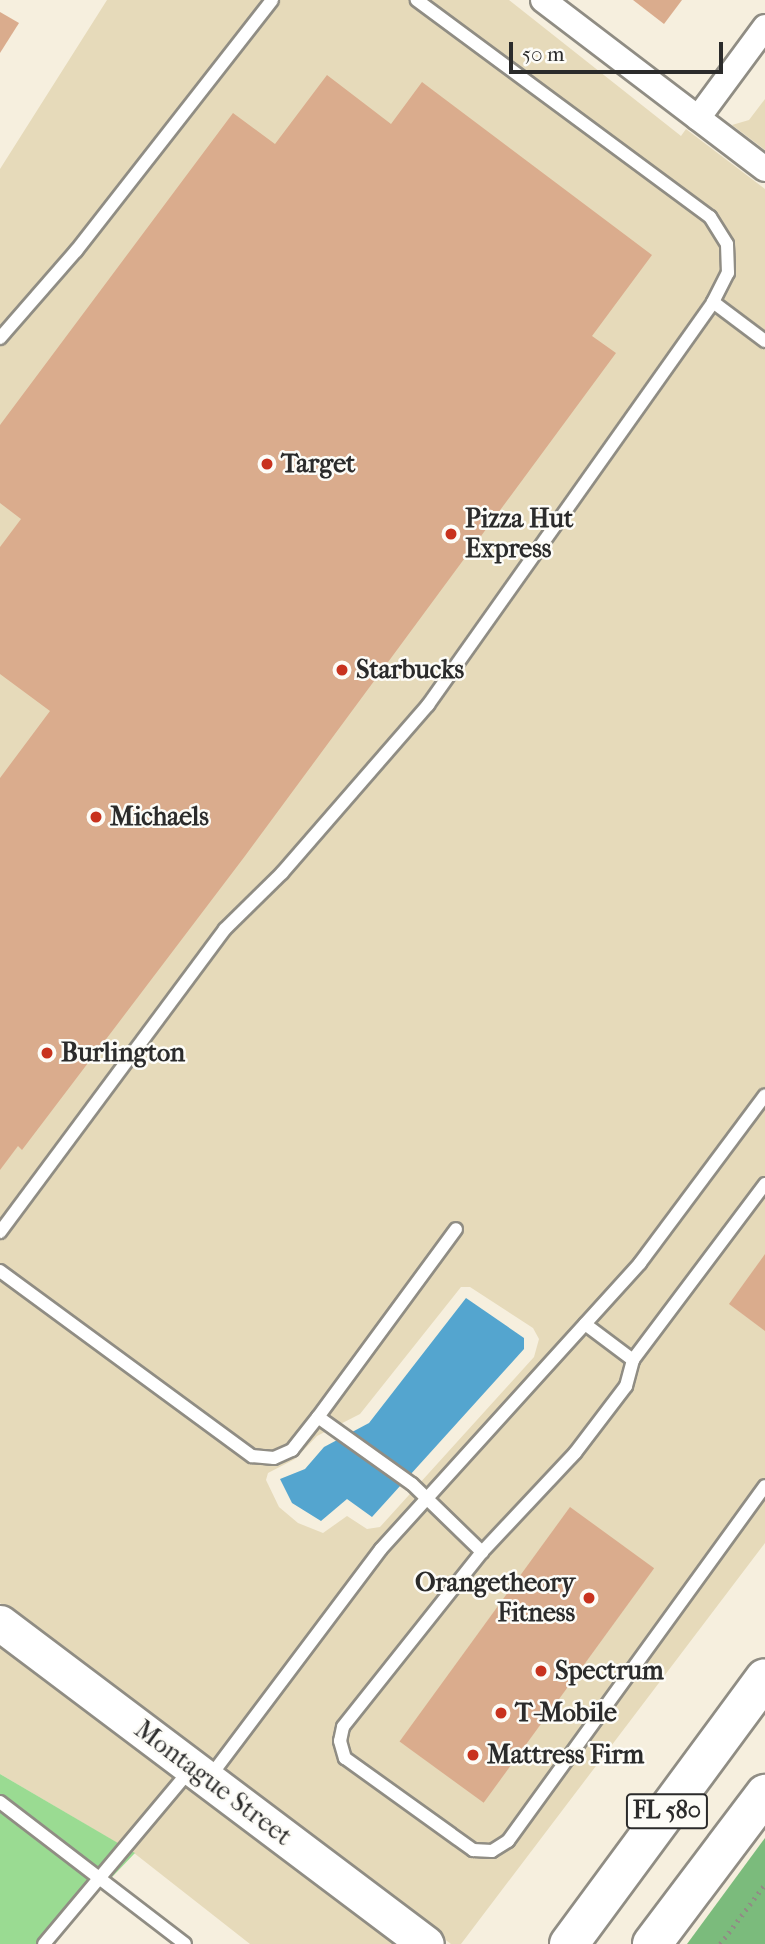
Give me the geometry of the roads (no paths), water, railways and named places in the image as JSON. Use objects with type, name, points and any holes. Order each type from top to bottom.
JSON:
[{"type":"main road","name":"FL 580","points":[[569,1944],[765,1678]]},
{"type":"main road","name":"FL 580","points":[[653,1944],[765,1794]]},
{"type":"street","points":[[543,0],[765,169]]},
{"type":"street","points":[[698,118],[765,27]]},
{"type":"street","name":"Montague Street","points":[[0,1623],[426,1944]]},
{"type":"lane","points":[[0,338],[76,251],[272,0]]},
{"type":"lane","points":[[0,1232],[225,929],[282,873],[428,705],[713,302],[728,273],[727,244],[710,218],[417,0]]},
{"type":"lane","points":[[713,302],[765,341]]},
{"type":"lane","points":[[44,1944],[200,1773],[381,1549],[640,1263],[765,1095]]},
{"type":"lane","points":[[765,1184],[633,1360],[626,1386],[575,1453],[482,1552],[343,1727],[340,1741],[345,1758],[473,1850],[492,1851],[508,1842],[765,1486]]},
{"type":"lane","points":[[0,1271],[251,1456],[274,1458],[292,1450],[456,1229]]},
{"type":"lane","points":[[585,1324],[633,1360]]},
{"type":"lane","points":[[318,1417],[412,1484],[426,1502],[482,1552]]},
{"type":"lane","points":[[0,1802],[185,1944]]},
{"type":"water","points":[[466,1298],[524,1338],[524,1349],[372,1517],[347,1499],[321,1521],[292,1503],[280,1479],[305,1469],[324,1447],[369,1423]]},
{"type":"place","name":"Target","points":[[267,464]]},
{"type":"place","name":"Pizza Hut Express","points":[[451,534]]},
{"type":"place","name":"Starbucks","points":[[342,670]]},
{"type":"place","name":"Michaels","points":[[96,817]]},
{"type":"place","name":"Burlington","points":[[47,1053]]},
{"type":"place","name":"Orangetheory Fitness","points":[[589,1598]]},
{"type":"place","name":"Spectrum","points":[[541,1671]]},
{"type":"place","name":"T-Mobile","points":[[501,1713]]},
{"type":"place","name":"Mattress Firm","points":[[473,1755]]}]
